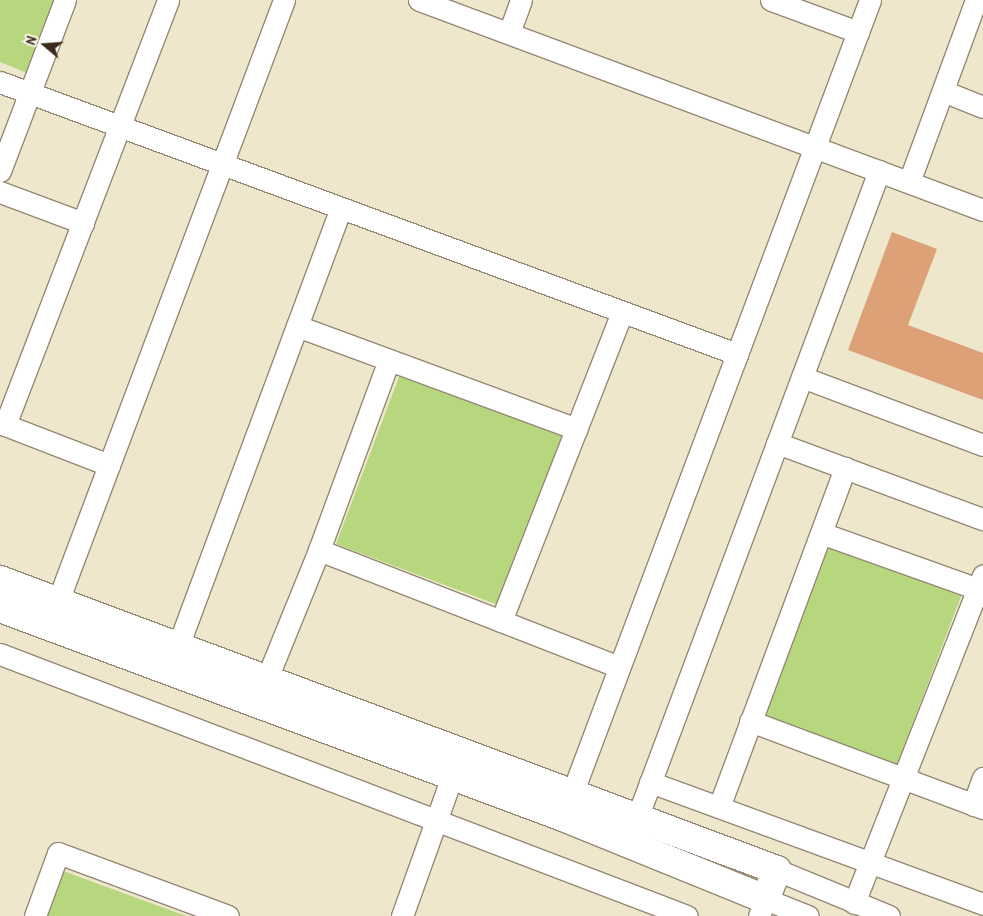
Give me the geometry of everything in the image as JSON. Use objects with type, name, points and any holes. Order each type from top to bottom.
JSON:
[{"type":"street","points":[[0,171],[65,0]]},
{"type":"street","points":[[109,465],[3,424],[83,223],[168,0]]},
{"type":"street","points":[[49,626],[284,0]]},
{"type":"street","points":[[419,0],[983,210]]},
{"type":"street","points":[[509,33],[521,0]]},
{"type":"street","points":[[771,0],[858,32]]},
{"type":"street","points":[[568,805],[870,0]]},
{"type":"street","points":[[909,182],[943,91],[976,24],[976,0]]},
{"type":"street","points":[[0,82],[737,354]]},
{"type":"street","points":[[943,91],[983,107]]},
{"type":"street","points":[[637,818],[879,171]]},
{"type":"street","points":[[0,192],[83,223]]},
{"type":"street","points":[[178,646],[341,208]]},
{"type":"street","points":[[501,621],[622,312]]},
{"type":"street","points":[[297,326],[576,429]]},
{"type":"street","points":[[262,691],[318,550],[389,360]]},
{"type":"street","points":[[802,377],[983,445]]},
{"type":"street","points":[[777,443],[983,519]]},
{"type":"street","points":[[719,807],[845,468]]},
{"type":"street","points":[[821,533],[980,583],[868,862],[854,903]]},
{"type":"street","points":[[318,550],[620,667]]},
{"type":"street","points":[[0,580],[178,646],[262,691],[452,776],[568,805],[637,818],[776,870],[889,916]]},
{"type":"street","points":[[0,608],[49,626],[262,691],[568,805],[762,908],[808,916]]},
{"type":"street","points":[[0,654],[437,818],[677,914]]},
{"type":"street","points":[[750,721],[978,807],[983,778]]},
{"type":"street","points":[[402,916],[452,776]]},
{"type":"street","points":[[650,782],[983,904]]},
{"type":"street","points":[[35,916],[58,853],[225,915]]},
{"type":"street","points":[[762,908],[776,870]]},
{"type":"green space","points":[[0,0],[55,0],[27,73],[0,62]]},
{"type":"green space","points":[[400,374],[562,435],[498,605],[336,544]]},
{"type":"green space","points":[[824,542],[962,594],[896,767],[759,715]]},
{"type":"green space","points":[[63,871],[186,916],[47,916]]},
{"type":"building","points":[[892,232],[937,249],[908,325],[983,353],[983,400],[848,350]]}]
